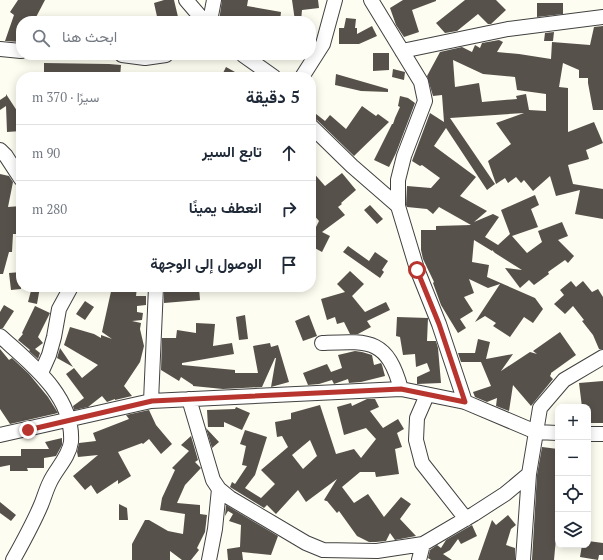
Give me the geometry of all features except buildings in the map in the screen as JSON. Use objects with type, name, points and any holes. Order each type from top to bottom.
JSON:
[{"type":"street","points":[[186,0],[200,16]]},
{"type":"street","points":[[211,16],[214,0]]},
{"type":"street","points":[[316,55],[323,44],[335,0]]},
{"type":"street","points":[[371,0],[421,82],[425,101],[404,156],[398,180],[398,206],[417,270],[439,324],[465,402]]},
{"type":"street","points":[[402,51],[508,30],[603,17]]},
{"type":"street","points":[[0,49],[16,51]]},
{"type":"street","points":[[250,60],[267,72]]},
{"type":"street","points":[[305,72],[313,60]]},
{"type":"street","points":[[316,131],[352,166],[398,206]]},
{"type":"street","points":[[0,150],[16,171]]},
{"type":"street","points":[[41,373],[49,355],[59,309],[68,292]]},
{"type":"street","points":[[152,401],[156,292]]},
{"type":"street","points":[[0,336],[41,373],[57,393],[69,420],[71,442],[67,455],[50,482],[41,506],[13,560]]},
{"type":"street","points":[[322,343],[358,342],[379,348],[390,360],[396,370],[401,389]]},
{"type":"street","points":[[523,560],[529,474],[540,408],[564,380],[603,357]]},
{"type":"street","points":[[0,436],[152,401],[401,389],[465,402],[536,432],[555,433]]},
{"type":"street","points":[[427,395],[417,418],[416,440],[422,463],[466,519]]},
{"type":"street","points":[[189,399],[213,480],[219,489],[230,498],[306,543],[323,550],[377,551],[423,544],[505,494],[529,474]]},
{"type":"street","points":[[0,428],[28,430]]},
{"type":"street","points":[[591,434],[603,434]]},
{"type":"street","points":[[209,560],[215,529],[219,489]]},
{"type":"street","points":[[419,560],[423,544]]},
{"type":"route","points":[[28,430],[152,401],[401,389],[465,402],[439,324],[417,270]]}]
